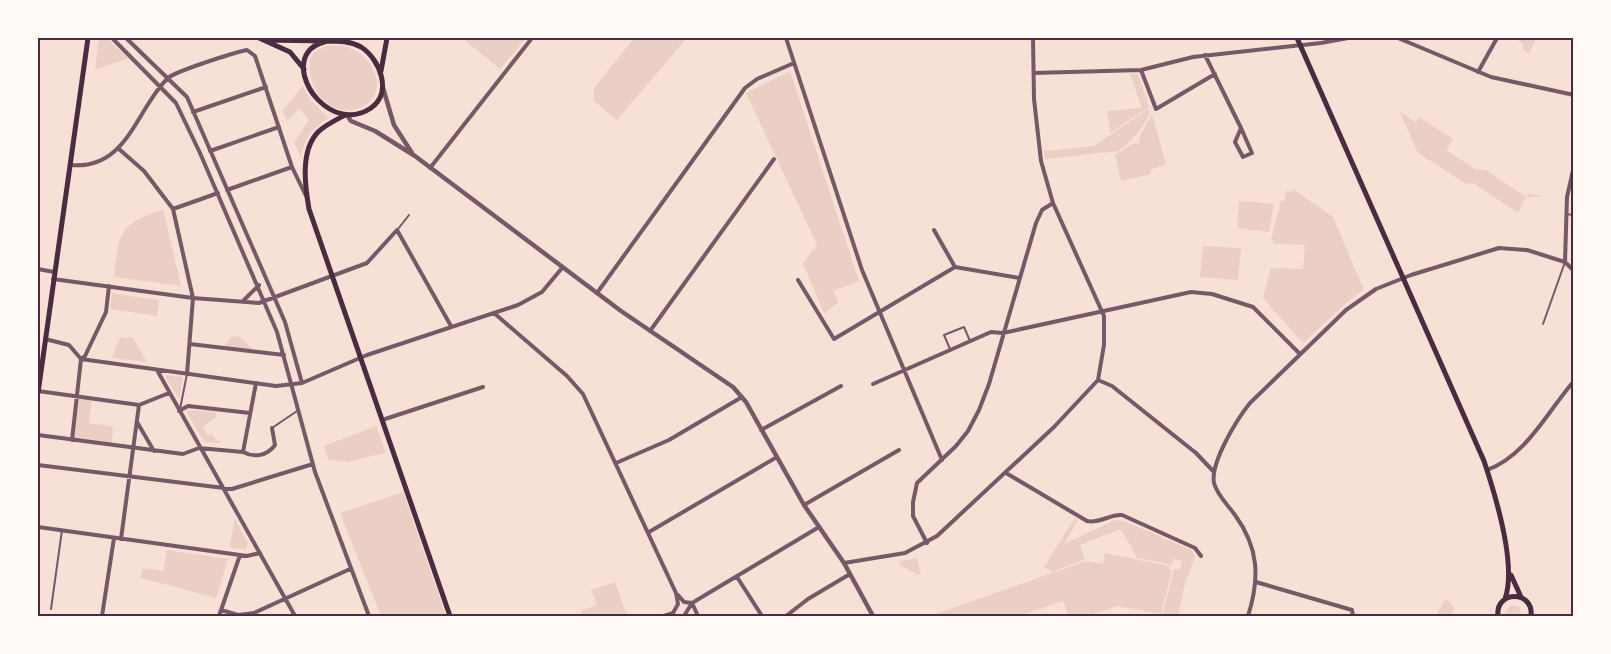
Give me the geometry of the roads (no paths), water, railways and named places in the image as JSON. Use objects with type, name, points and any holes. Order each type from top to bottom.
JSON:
[{"type":"main road","points":[[38,392],[88,38]]},
{"type":"main road","points":[[258,38],[267,40],[344,42],[360,47],[372,58],[381,74]]},
{"type":"main road","points":[[334,38],[308,51],[305,71],[310,88],[318,101],[333,112],[346,115]]},
{"type":"main road","points":[[387,38],[381,74],[381,95],[374,106],[363,112],[346,115],[320,130],[310,143],[306,159],[308,200],[332,277],[450,616]]},
{"type":"main road","points":[[1297,38],[1487,470],[1499,511],[1509,570],[1510,584],[1505,598],[1499,606],[1498,616]]},
{"type":"main road","points":[[267,40],[294,56],[305,71]]},
{"type":"main road","points":[[1509,570],[1521,597],[1529,604],[1532,616]]},
{"type":"main road","points":[[1505,598],[1521,597]]},
{"type":"street","points":[[112,38],[176,103],[218,193],[266,301],[293,386],[313,464],[350,569],[370,616]]},
{"type":"street","points":[[126,38],[187,97],[287,328],[302,383]]},
{"type":"street","points":[[430,168],[532,38]]},
{"type":"street","points":[[786,38],[862,270],[878,312],[942,460]]},
{"type":"street","points":[[844,563],[898,555],[927,543],[948,528],[1054,427],[1098,380],[1105,327],[1103,312],[1053,203],[1039,151],[1033,38]]},
{"type":"street","points":[[1034,73],[1141,70],[1205,55],[1348,38]]},
{"type":"street","points":[[1398,38],[1490,77],[1574,95]]},
{"type":"street","points":[[1478,72],[1497,38]]},
{"type":"street","points":[[71,166],[93,163],[118,149],[168,78],[244,51],[250,51],[255,56],[292,167],[308,200]]},
{"type":"street","points":[[1205,55],[1241,128],[1252,153],[1242,157],[1235,142],[1241,128]]},
{"type":"street","points":[[597,293],[745,88],[757,79],[794,63]]},
{"type":"street","points":[[1141,70],[1156,109],[1215,74]]},
{"type":"street","points":[[382,82],[391,119],[414,156]]},
{"type":"street","points":[[193,112],[266,87]]},
{"type":"street","points":[[346,115],[351,121],[375,131],[414,156],[562,268],[650,331],[725,381],[742,397],[804,505],[844,563],[873,616]]},
{"type":"street","points":[[210,151],[279,127]]},
{"type":"street","points":[[118,149],[144,171],[173,208],[193,298],[188,374]]},
{"type":"street","points":[[650,331],[774,159]]},
{"type":"street","points":[[1565,262],[1568,190],[1574,166]]},
{"type":"street","points":[[227,190],[292,167]]},
{"type":"street","points":[[173,208],[218,193]]},
{"type":"street","points":[[927,543],[914,516],[914,491],[920,479],[942,460],[962,438],[979,410],[989,384],[1037,219],[1044,208],[1053,203]]},
{"type":"street","points":[[53,279],[193,298],[242,302],[266,301],[367,263],[397,230],[451,326]]},
{"type":"street","points":[[934,230],[955,268]]},
{"type":"street","points":[[1248,616],[1256,582],[1252,542],[1216,488],[1214,472],[1243,412],[1299,353],[1357,300],[1369,292],[1404,278],[1504,247],[1527,250],[1565,262],[1574,271]]},
{"type":"street","points":[[45,339],[69,346],[81,359],[256,383],[293,386],[360,358],[518,305],[540,294],[562,268]]},
{"type":"street","points":[[798,280],[834,339],[955,268],[1019,278]]},
{"type":"street","points":[[38,269],[54,272]]},
{"type":"street","points":[[242,302],[259,285]]},
{"type":"street","points":[[72,440],[81,359],[85,356],[106,312],[110,286]]},
{"type":"street","points":[[873,384],[990,332],[1003,334],[1191,292],[1212,294],[1253,307],[1299,353]]},
{"type":"street","points":[[494,313],[580,390],[649,532],[676,593],[678,604],[674,615],[664,616]]},
{"type":"street","points":[[190,344],[284,355]]},
{"type":"street","points":[[157,369],[199,448],[295,616]]},
{"type":"street","points":[[1098,380],[1112,386],[1203,460],[1214,472]]},
{"type":"street","points":[[1487,470],[1505,461],[1521,448],[1574,381]]},
{"type":"street","points":[[242,452],[256,383]]},
{"type":"street","points":[[382,420],[483,386]]},
{"type":"street","points":[[761,430],[841,386]]},
{"type":"street","points":[[38,392],[140,405],[169,393]]},
{"type":"street","points":[[616,463],[669,440],[742,397]]},
{"type":"street","points":[[121,539],[140,405]]},
{"type":"street","points":[[179,411],[188,406],[250,413]]},
{"type":"street","points":[[138,422],[154,451]]},
{"type":"street","points":[[38,435],[183,454],[199,448],[231,449],[253,456],[272,450],[275,446],[272,428]]},
{"type":"street","points":[[804,505],[899,450]]},
{"type":"street","points":[[649,532],[777,457]]},
{"type":"street","points":[[38,465],[237,489],[313,464]]},
{"type":"street","points":[[1006,473],[1087,521],[1092,522],[1112,515],[1122,515],[1196,548],[1201,556]]},
{"type":"street","points":[[38,527],[240,555],[260,554]]},
{"type":"street","points":[[684,616],[692,603],[819,527]]},
{"type":"street","points":[[102,616],[114,538]]},
{"type":"street","points":[[219,616],[240,555]]},
{"type":"street","points":[[221,610],[240,615],[254,614],[350,569]]},
{"type":"street","points":[[786,616],[808,599],[850,574]]},
{"type":"street","points":[[737,577],[762,616]]},
{"type":"street","points":[[1256,582],[1352,610],[1352,616]]},
{"type":"street","points":[[676,593],[684,602],[692,603]]},
{"type":"street","points":[[692,603],[698,616]]},
{"type":"lane","points":[[1566,214],[1574,215]]},
{"type":"lane","points":[[397,230],[409,215]]},
{"type":"lane","points":[[1543,324],[1565,262]]},
{"type":"lane","points":[[950,349],[944,335],[964,327],[970,341]]},
{"type":"lane","points":[[179,411],[188,374]]},
{"type":"lane","points":[[272,428],[299,410]]},
{"type":"lane","points":[[52,609],[62,530]]}]
